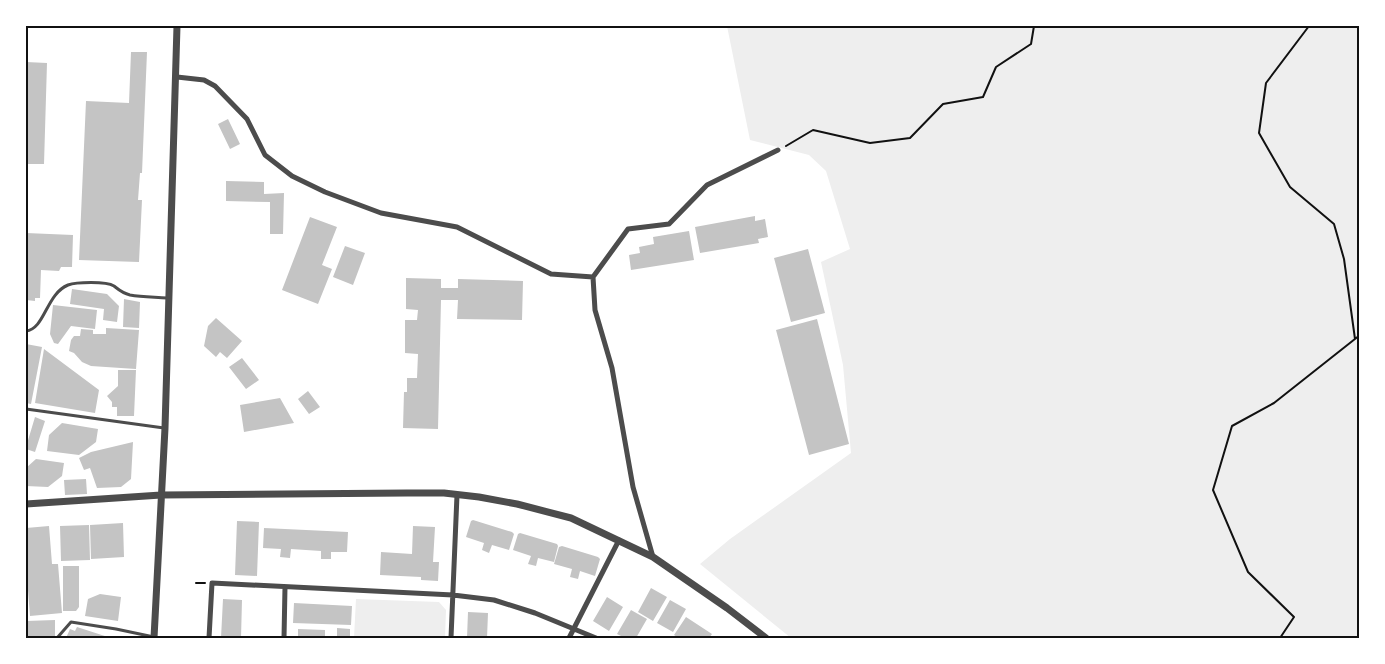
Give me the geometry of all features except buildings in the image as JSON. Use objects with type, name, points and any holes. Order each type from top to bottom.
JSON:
[{"type":"street","points":[[154,638],[165,428],[177,26]]},
{"type":"street","points":[[177,77],[204,80],[215,86],[247,119],[266,155],[300,180],[381,213],[457,227],[551,274],[593,277]]},
{"type":"street","points":[[653,557],[633,487],[612,368],[595,310],[593,277],[628,229],[669,224],[707,185],[778,150]]},
{"type":"street","points":[[26,504],[161,495],[407,493],[457,495],[517,504],[571,518],[653,557],[727,608],[766,639]]},
{"type":"street","points":[[451,639],[457,495]]},
{"type":"street","points":[[569,639],[619,540]]},
{"type":"street","points":[[209,639],[210,583],[453,595],[508,603],[596,639]]},
{"type":"street","points":[[284,639],[285,587]]},
{"type":"lane","points":[[26,331],[37,326],[58,290],[72,284],[82,282],[111,284],[118,291],[131,295],[169,298]]},
{"type":"lane","points":[[26,409],[165,428]]},
{"type":"lane","points":[[57,639],[67,624],[71,622],[154,638]]},
{"type":"path","points":[[778,150],[813,130],[870,144],[910,138],[943,104],[983,97],[996,67],[1031,44],[1034,26]]},
{"type":"path","points":[[1309,26],[1266,83],[1259,133],[1290,187],[1334,224],[1344,259],[1355,339]]},
{"type":"path","points":[[1280,639],[1294,617],[1248,572],[1213,490],[1232,426],[1274,403],[1359,335]]},
{"type":"path","points":[[195,582],[210,583]]},
{"type":"shaded area","points":[[727,26],[1359,26],[1359,638],[791,638],[700,564],[730,539],[851,453],[843,365],[821,262],[850,249],[826,171],[809,155],[750,140]]},
{"type":"shaded area","points":[[356,599],[439,602],[446,610],[445,638],[354,638]]}]
